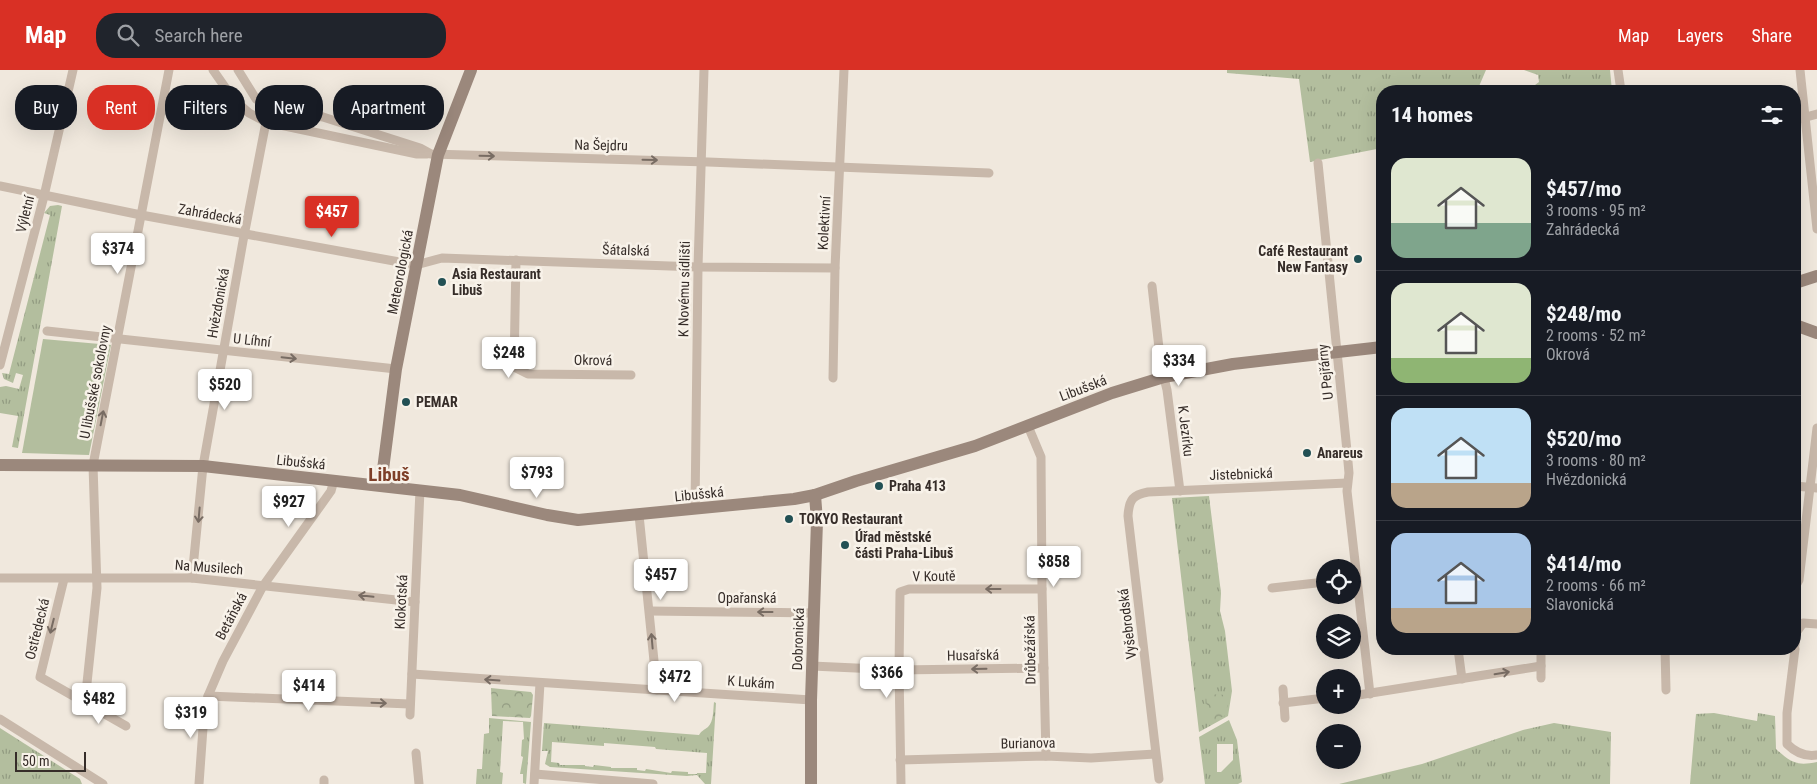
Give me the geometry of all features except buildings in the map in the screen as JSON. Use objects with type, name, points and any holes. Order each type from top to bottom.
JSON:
[{"type":"street","name":"Výletní","points":[[0,365],[44,196],[73,70]]},
{"type":"street","name":"U libušské sokolovny","points":[[84,702],[96,588],[93,466],[169,70]]},
{"type":"street","points":[[213,70],[234,100],[255,116]]},
{"type":"street","name":"Na Šejdru","points":[[238,70],[256,99],[267,105],[323,117],[420,148],[433,154],[989,172]]},
{"type":"street","name":"Meteorologická","points":[[380,485],[396,369],[416,265],[433,154],[472,70]]},
{"type":"street","name":"K Novému sídlišti","points":[[695,509],[698,267],[704,70]]},
{"type":"street","name":"Kolektivní","points":[[833,378],[844,70]]},
{"type":"street","points":[[1618,70],[1620,85]]},
{"type":"street","points":[[1800,70],[1800,85]]},
{"type":"street","points":[[1801,118],[1817,114]]},
{"type":"street","name":"Hvězdonická","points":[[192,578],[203,466],[264,130]]},
{"type":"street","points":[[304,130],[417,154],[433,154]]},
{"type":"street","points":[[1801,131],[1817,229]]},
{"type":"street","name":"U Pejřárny","points":[[1318,162],[1349,473],[1347,483],[1353,559]]},
{"type":"street","name":"Zahrádecká","points":[[0,186],[141,215],[416,265]]},
{"type":"street","name":"Šátalská","points":[[416,265],[442,258],[698,267],[836,268]]},
{"type":"street","name":"Okrová","points":[[516,260],[514,367],[528,374],[631,375]]},
{"type":"street","points":[[1801,281],[1817,276]]},
{"type":"street","name":"K Jezírku","points":[[1152,286],[1180,491]]},
{"type":"street","points":[[1801,327],[1817,333]]},
{"type":"street","name":"U Líhní","points":[[46,331],[396,369]]},
{"type":"street","name":"Libušská","points":[[0,465],[203,466],[460,495],[548,516],[578,520],[639,515],[815,496],[856,481],[975,446],[1112,393],[1164,377],[1233,364],[1376,348]]},
{"type":"street","name":"Drůbežářská","points":[[1028,426],[1041,457],[1046,756]]},
{"type":"street","points":[[1801,568],[1814,488],[1817,428]]},
{"type":"street","name":"Betáňská","points":[[199,784],[203,728],[208,696],[222,661],[263,586],[330,491],[334,480]]},
{"type":"street","name":"Jistebnická","points":[[1137,494],[1347,483]]},
{"type":"street","points":[[1801,487],[1814,488]]},
{"type":"street","name":"Klokotská","points":[[410,715],[420,490]]},
{"type":"street","name":"Vyšebrodská","points":[[1137,494],[1131,501],[1128,516],[1158,779]]},
{"type":"street","name":"Dobronická","points":[[811,784],[811,700],[817,521],[815,496]]},
{"type":"street","points":[[639,515],[657,690]]},
{"type":"street","name":"Na Musilech","points":[[0,578],[192,578],[415,602]]},
{"type":"street","name":"Ostředecká","points":[[64,579],[40,677],[126,726]]},
{"type":"street","points":[[1272,588],[1316,583]]},
{"type":"street","name":"V Koutě","points":[[901,784],[900,592],[909,589],[1042,589]]},
{"type":"street","name":"U Pejřárny","points":[[1358,604],[1370,694]]},
{"type":"street","name":"Opařanská","points":[[650,611],[814,613]]},
{"type":"street","points":[[1801,626],[1804,623],[1817,624]]},
{"type":"street","points":[[1459,655],[1462,679]]},
{"type":"street","points":[[1541,655],[1541,678]]},
{"type":"street","points":[[1665,655],[1666,690]]},
{"type":"street","points":[[1793,655],[1787,713],[1787,744],[1796,752],[1812,756],[1817,755]]},
{"type":"street","name":"Husařská","points":[[812,666],[899,670],[1044,668]]},
{"type":"street","points":[[1361,695],[1541,666]]},
{"type":"street","name":"K Lukám","points":[[412,674],[811,700]]},
{"type":"street","points":[[534,784],[540,683]]},
{"type":"street","points":[[1283,689],[1285,718]]},
{"type":"street","points":[[208,696],[410,704]]},
{"type":"street","points":[[1284,703],[1316,699]]},
{"type":"street","points":[[0,719],[103,784]]},
{"type":"street","points":[[416,753],[419,784]]},
{"type":"street","name":"Burianova","points":[[900,760],[1046,756],[1091,758],[1155,754]]},
{"type":"street","points":[[535,774],[653,784]]},
{"type":"green space","points":[[1227,70],[1486,70],[1480,85],[1376,85],[1376,149],[1310,162],[1299,79],[1227,73]]},
{"type":"green space","points":[[1524,70],[1610,70],[1611,85],[1535,85],[1539,82],[1538,75]]},
{"type":"green space","points":[[50,206],[62,206],[18,448],[12,447],[18,416],[0,413],[0,387],[6,386],[19,389],[23,375],[16,373],[13,383],[4,379],[2,373],[9,374],[50,215],[44,213]]},
{"type":"green space","points":[[43,339],[111,345],[89,455],[22,453]]},
{"type":"green space","points":[[1209,496],[1221,593],[1220,611],[1225,631],[1232,691],[1228,716],[1199,732],[1172,498]]},
{"type":"green space","points":[[491,688],[531,692],[533,695],[530,718],[492,716]]},
{"type":"green space","points":[[1206,694],[1229,695],[1226,715],[1208,724]]},
{"type":"green space","points":[[714,702],[716,703],[711,784],[705,784],[697,775],[687,776],[550,767],[545,764],[548,751],[542,751],[544,723],[699,735],[710,725]],"holes":[[[552,742],[604,746],[604,743],[707,753],[706,773],[688,774],[688,772],[672,771],[671,773],[646,769],[645,771],[637,770],[637,768],[560,765],[559,763],[551,762]]]},
{"type":"green space","points":[[1714,713],[1757,721],[1758,713],[1775,716],[1776,749],[1786,758],[1795,762],[1804,764],[1817,762],[1817,784],[1690,784],[1696,714]]},
{"type":"green space","points":[[489,718],[531,722],[526,784],[523,783],[523,774],[520,774],[523,757],[521,756],[522,740],[524,739],[523,722],[503,721],[500,772],[503,773],[502,784],[476,784],[477,769],[482,769],[484,734],[489,733]]},
{"type":"green space","points":[[1229,720],[1237,740],[1242,782],[1238,784],[1205,784],[1199,737]],"holes":[[[1217,744],[1233,744],[1233,760],[1221,772],[1217,772]]]},
{"type":"green space","points":[[1554,723],[1611,732],[1610,784],[1339,784],[1422,764],[1523,730]]},
{"type":"green space","points":[[0,728],[80,779],[82,784],[0,784]]},
{"type":"place","name":"Café Restaurant New Fantasy","points":[[1358,259]]},
{"type":"place","name":"Asia Restaurant Libuš","points":[[442,282]]},
{"type":"place","name":"PEMAR","points":[[406,402]]},
{"type":"place","name":"Anareus","points":[[1307,453]]},
{"type":"place","name":"Praha 413","points":[[879,486]]},
{"type":"place","name":"TOKYO Restaurant","points":[[789,519]]},
{"type":"place","name":"Úřad městské části Praha-Libuš","points":[[845,545]]},
{"type":"district","name":"Libuš","points":[[389,474]]}]
